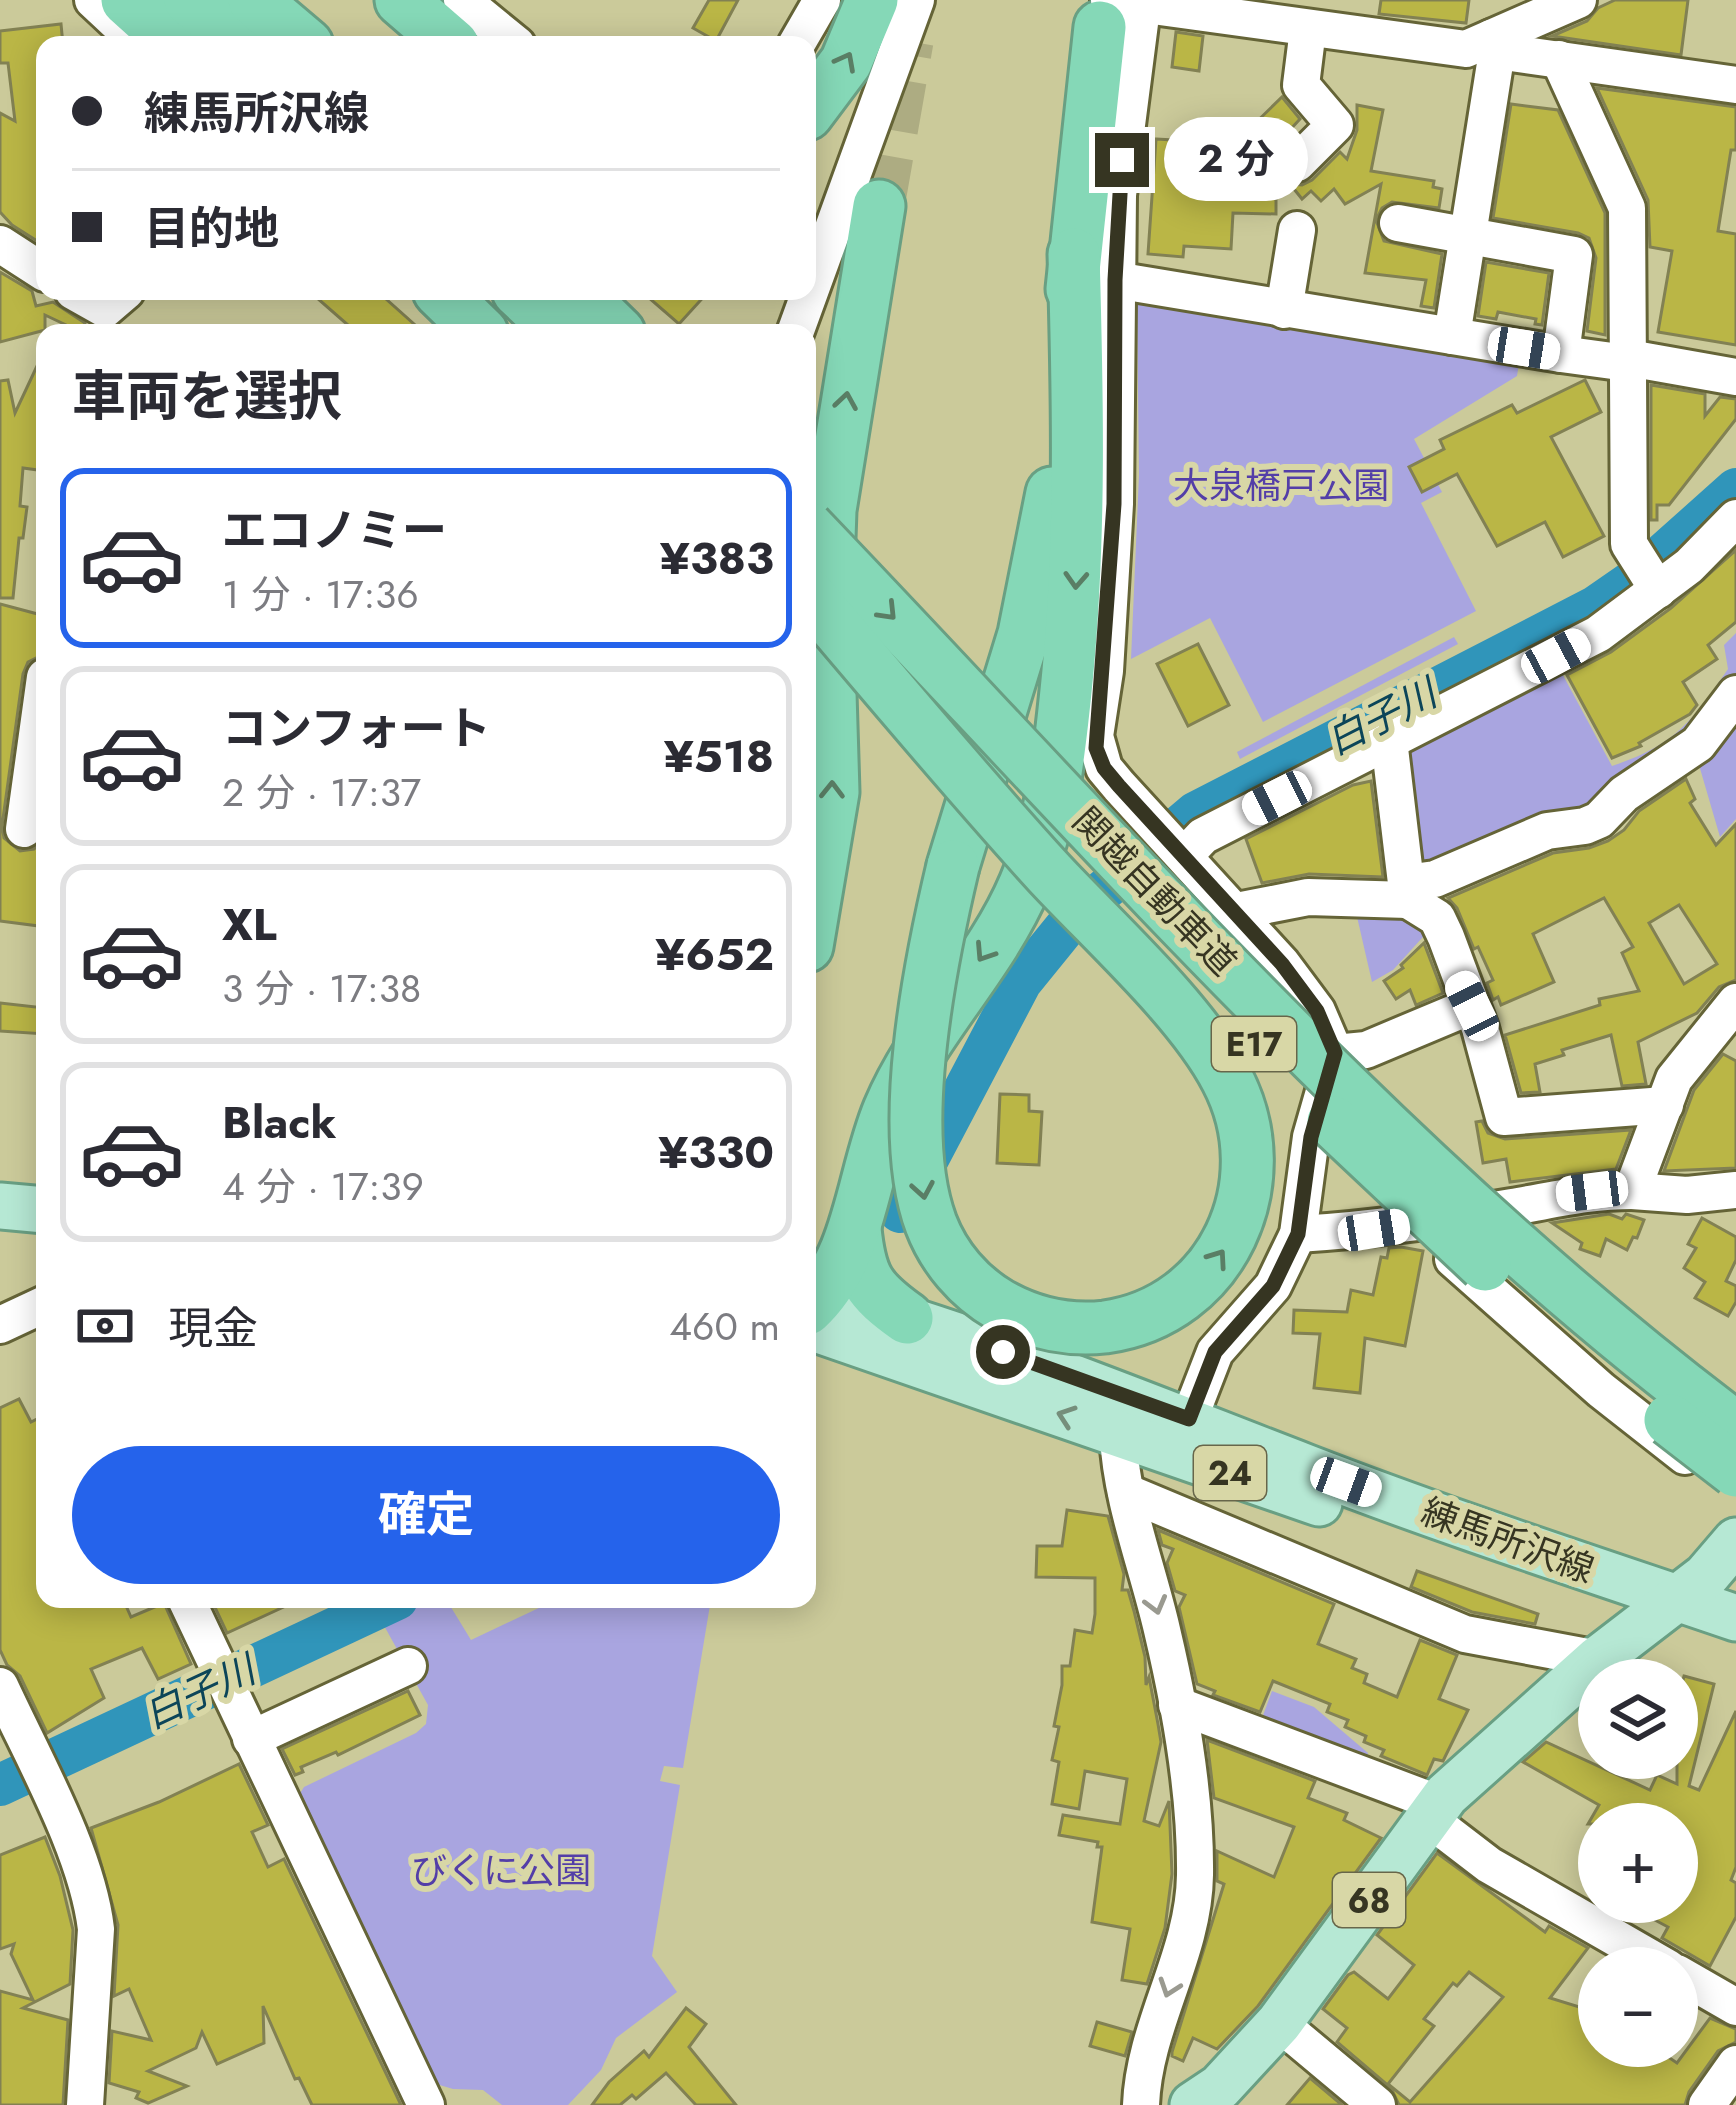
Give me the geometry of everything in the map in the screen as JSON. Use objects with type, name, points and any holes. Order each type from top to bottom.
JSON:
[{"type":"highway","points":[[128,0],[167,36]]},
{"type":"highway","points":[[190,0],[232,36]]},
{"type":"highway","points":[[254,0],[296,36]]},
{"type":"highway","points":[[401,0],[443,36]]},
{"type":"highway","points":[[816,102],[846,62],[872,0]]},
{"type":"highway","points":[[816,1295],[855,1229],[871,1158],[890,1108],[911,1065],[1024,886],[1046,824],[1060,752],[1076,591],[1080,452],[1123,9]]},
{"type":"highway","points":[[816,896],[832,806],[830,510],[879,206]]},
{"type":"highway","points":[[816,604],[976,790],[1005,824],[1187,1022],[1229,1082],[1248,1145],[1244,1206],[1229,1243],[1207,1274],[1159,1311],[1100,1328],[1036,1321],[978,1289],[947,1256],[937,1237],[920,1172],[919,1091],[930,984],[953,866],[976,790],[1024,634],[1041,558],[1062,410],[1095,267]]},
{"type":"highway","points":[[448,300],[473,324]]},
{"type":"highway","points":[[527,300],[553,324]]},
{"type":"highway","points":[[585,300],[610,324]]},
{"type":"highway","name":"関越自動車道","points":[[816,536],[1358,1098],[1585,1307],[1736,1428]]},
{"type":"highway","name":"関越自動車道","points":[[816,589],[1337,1127],[1560,1330],[1736,1471]]},
{"type":"highway","points":[[855,1229],[866,1282],[907,1318]]},
{"type":"main road","points":[[0,1206],[36,1209]]},
{"type":"main road","points":[[0,1233],[36,1237]]},
{"type":"main road","name":"練馬所沢線","points":[[816,1305],[907,1318],[1189,1419],[1666,1608],[1736,1647]]},
{"type":"main road","name":"練馬所沢線","points":[[816,1306],[1118,1435],[1666,1608],[1736,1618]]},
{"type":"main road","name":"68","points":[[1598,1659],[1706,1576],[1736,1541]]},
{"type":"main road","name":"68","points":[[1193,2105],[1220,2087],[1279,2024],[1434,1812],[1578,1678]]},
{"type":"street","points":[[93,0],[132,36]]},
{"type":"street","points":[[462,0],[506,36]]},
{"type":"street","points":[[801,36],[822,0]]},
{"type":"street","points":[[816,275],[916,0]]},
{"type":"street","points":[[1123,9],[1466,49],[1578,0]]},
{"type":"street","points":[[1298,163],[1335,125],[1301,85],[1308,29]]},
{"type":"street","points":[[1503,29],[1559,59],[1736,86]]},
{"type":"street","points":[[1452,336],[1503,29]]},
{"type":"street","points":[[1559,59],[1627,208],[1629,544],[1649,577]]},
{"type":"street","points":[[1398,224],[1574,255],[1561,354]]},
{"type":"street","points":[[1284,310],[1297,230]]},
{"type":"street","points":[[0,244],[36,267]]},
{"type":"street","points":[[1736,377],[1284,310],[1095,267],[1114,524],[1105,671],[1095,736],[1104,768],[1237,911],[1317,1011],[1335,1053],[1600,1297],[1736,1403]]},
{"type":"street","points":[[89,300],[105,309],[116,300]]},
{"type":"street","points":[[1173,843],[1203,836],[1598,634],[1649,577],[1689,566],[1736,518]]},
{"type":"street","points":[[1237,911],[1308,897],[1407,891],[1547,831],[1585,826],[1698,745],[1736,694]]},
{"type":"street","points":[[1389,740],[1407,891],[1437,918],[1472,1006],[1504,1118],[1665,1105]]},
{"type":"street","points":[[23,829],[36,762]]},
{"type":"street","points":[[1632,1190],[1674,1079],[1736,1002]]},
{"type":"street","points":[[1335,1053],[1366,1051],[1472,1006]]},
{"type":"street","points":[[1189,1419],[1215,1352],[1273,1286],[1298,1234],[1311,1137],[1335,1053]]},
{"type":"street","points":[[1311,1137],[1337,1148],[1601,1390],[1736,1494]]},
{"type":"street","points":[[1298,1234],[1414,1223],[1577,1193],[1632,1190],[1687,1195],[1736,1190]]},
{"type":"street","points":[[0,1325],[36,1308]]},
{"type":"street","points":[[1118,1435],[1121,1477],[1177,1706],[1195,1876],[1189,1927],[1145,2063],[1141,2105]]},
{"type":"street","points":[[1126,1492],[1465,1634],[1598,1659]]},
{"type":"street","points":[[190,1608],[426,2105]]},
{"type":"street","points":[[250,1735],[408,1666]]},
{"type":"street","points":[[0,1686],[82,1870],[96,1929],[85,2105]]},
{"type":"street","points":[[1177,1706],[1434,1812],[1490,1865],[1632,1947]]},
{"type":"street","points":[[1698,1985],[1736,2007]]},
{"type":"street","points":[[1279,2024],[1377,2105]]},
{"type":"street","points":[[1707,2105],[1735,2070]]},
{"type":"green space","name":"大泉橋戸公園","points":[[1142,297],[1520,357],[1517,376],[1414,439],[1442,492],[1421,503],[1476,611],[1263,722],[1210,618],[1131,659],[1139,475],[1137,305]]},
{"type":"green space","points":[[1736,633],[1736,819],[1720,837],[1699,765],[1556,842],[1417,897],[1405,744],[1558,666],[1612,766],[1652,749],[1680,730],[1728,669],[1724,645]]},
{"type":"green space","points":[[1454,637],[1458,644],[1240,759],[1237,752]]},
{"type":"green space","points":[[1355,908],[1411,910],[1432,927],[1393,970],[1372,982]]},
{"type":"green space","name":"びくに公園","points":[[412,1608],[451,1608],[471,1640],[539,1608],[710,1608],[683,1768],[664,1766],[660,1781],[680,1785],[652,1956],[677,1992],[616,2038],[601,2070],[568,2105],[502,2105],[483,2090],[453,2089],[423,2080],[296,1800],[304,1787],[426,1724],[428,1705],[382,1622]]},
{"type":"green space","points":[[1272,1691],[1314,1707],[1368,1753],[1363,1768],[1258,1729]]},
{"type":"building","points":[[709,0],[738,0],[719,36],[693,28]]},
{"type":"building","points":[[1381,0],[1469,0],[1466,23],[1379,14]]},
{"type":"building","points":[[1615,0],[1688,0],[1681,55],[1552,36],[1587,21],[1598,8]]},
{"type":"building","points":[[61,24],[62,36],[36,36],[36,240],[0,212],[0,113],[15,121],[8,63],[0,63],[0,31]]},
{"type":"building","points":[[1176,32],[1203,36],[1199,71],[1172,67]]},
{"type":"building","points":[[1597,88],[1736,107],[1736,150],[1731,150],[1718,231],[1736,234],[1736,345],[1658,332],[1672,251],[1650,247],[1648,200]]},
{"type":"building","points":[[1282,97],[1300,119],[1264,158],[1244,134]]},
{"type":"building","points":[[1511,104],[1558,110],[1605,213],[1605,335],[1587,331],[1596,258],[1589,238],[1493,218]]},
{"type":"building","points":[[1357,105],[1383,110],[1371,171],[1434,181],[1433,187],[1442,189],[1439,208],[1392,202],[1376,220],[1384,241],[1442,254],[1434,308],[1421,306],[1426,280],[1365,273],[1381,184],[1345,204],[1334,189],[1321,201],[1311,191],[1302,199],[1290,184],[1312,180],[1340,152],[1347,159],[1357,130]]},
{"type":"building","points":[[1156,139],[1191,141],[1189,166],[1252,171],[1242,180],[1276,180],[1276,214],[1233,213],[1231,249],[1184,246],[1183,257],[1148,254]]},
{"type":"building","points":[[1486,262],[1549,273],[1542,325],[1535,324],[1536,319],[1498,312],[1496,319],[1478,316]]},
{"type":"building","points":[[0,272],[32,291],[36,306],[53,302],[85,323],[64,324],[45,315],[45,324],[36,324],[36,332],[0,342]]},
{"type":"building","points":[[319,300],[387,300],[414,324],[347,324]]},
{"type":"building","points":[[651,300],[701,300],[679,324]]},
{"type":"building","points":[[36,368],[36,470],[23,468],[20,506],[27,507],[13,598],[0,598],[0,381],[8,380],[15,413]]},
{"type":"building","points":[[1585,380],[1601,412],[1551,437],[1604,536],[1563,557],[1545,522],[1497,546],[1457,474],[1422,492],[1409,467],[1444,449],[1440,440],[1512,405],[1517,413]]},
{"type":"building","points":[[1651,385],[1705,394],[1705,416],[1720,397],[1736,399],[1736,419],[1669,505],[1657,505],[1657,520],[1651,520]]},
{"type":"building","points":[[1736,550],[1736,622],[1708,645],[1717,659],[1683,682],[1697,705],[1690,714],[1639,743],[1641,746],[1612,758],[1567,675],[1611,652],[1671,608]]},
{"type":"building","points":[[0,604],[36,614],[36,658],[28,662],[23,674],[2,826],[4,838],[20,851],[36,847],[36,926],[0,921]]},
{"type":"building","points":[[1198,644],[1229,705],[1188,726],[1157,664]]},
{"type":"building","points":[[1686,779],[1695,799],[1690,803],[1716,845],[1736,824],[1736,980],[1719,987],[1697,1013],[1638,1042],[1646,1084],[1622,1086],[1611,1035],[1535,1064],[1540,1092],[1521,1093],[1505,1035],[1600,1005],[1599,999],[1639,991],[1622,953],[1633,947],[1604,898],[1533,934],[1554,982],[1501,1005],[1498,997],[1493,1000],[1487,983],[1493,980],[1478,947],[1474,949],[1448,898],[1553,853],[1608,841],[1639,811]],"holes":[[[1679,905],[1717,964],[1684,984],[1649,923]]]},
{"type":"building","points":[[1371,781],[1383,877],[1309,874],[1262,883],[1246,839],[1353,785]]},
{"type":"building","points":[[1424,943],[1443,993],[1416,1005],[1410,990],[1396,999],[1384,981],[1403,968]]},
{"type":"building","points":[[0,1003],[36,1007],[36,1033],[0,1031]]},
{"type":"building","points":[[1723,1054],[1736,1061],[1736,1168],[1664,1171],[1694,1090]]},
{"type":"building","points":[[1000,1094],[1029,1095],[1029,1111],[1042,1112],[1039,1165],[997,1163]]},
{"type":"building","points":[[1482,1121],[1488,1133],[1505,1139],[1631,1130],[1616,1169],[1510,1182],[1506,1159],[1483,1163],[1476,1122]]},
{"type":"building","points":[[1609,1214],[1644,1220],[1627,1250],[1606,1239],[1600,1256],[1580,1249],[1582,1243],[1552,1223]]},
{"type":"building","points":[[1702,1218],[1736,1237],[1736,1260],[1726,1281],[1736,1286],[1736,1302],[1728,1316],[1695,1298],[1705,1282],[1684,1268],[1696,1248],[1688,1244]]},
{"type":"building","points":[[1389,1248],[1423,1251],[1405,1346],[1365,1338],[1360,1393],[1314,1388],[1320,1334],[1293,1333],[1294,1310],[1347,1312],[1351,1290],[1373,1295],[1381,1257],[1387,1258]]},
{"type":"building","points":[[19,1399],[31,1422],[36,1420],[36,1608],[127,1608],[131,1617],[166,1608],[191,1664],[158,1679],[142,1648],[91,1669],[104,1698],[47,1733],[20,1676],[0,1650],[0,1408]]},
{"type":"building","points":[[1067,1510],[1108,1516],[1124,1574],[1122,1590],[1128,1590],[1134,1611],[1146,1685],[1149,1677],[1158,1724],[1161,1742],[1144,1821],[1159,1826],[1169,1801],[1172,1874],[1165,1928],[1147,1984],[1122,1980],[1130,1929],[1092,1922],[1102,1847],[1097,1847],[1098,1842],[1059,1835],[1063,1815],[1120,1824],[1127,1779],[1085,1771],[1079,1809],[1052,1804],[1059,1762],[1052,1760],[1062,1666],[1070,1666],[1075,1630],[1092,1633],[1095,1614],[1095,1578],[1036,1577],[1037,1546],[1062,1546]]},
{"type":"building","points":[[1158,1530],[1334,1604],[1318,1644],[1356,1659],[1352,1668],[1367,1674],[1364,1683],[1397,1697],[1420,1640],[1457,1655],[1439,1699],[1468,1710],[1443,1761],[1434,1759],[1427,1775],[1381,1756],[1384,1750],[1345,1727],[1348,1720],[1327,1712],[1330,1704],[1273,1681],[1260,1712],[1197,1684],[1179,1607],[1185,1595],[1175,1591],[1167,1563],[1173,1549],[1162,1545]]},
{"type":"building","points":[[1417,1571],[1538,1614],[1535,1624],[1472,1612],[1411,1587]]},
{"type":"building","points":[[215,1608],[281,1608],[227,1633]]},
{"type":"building","points":[[1698,1680],[1714,1684],[1698,1749]]},
{"type":"building","points":[[408,1691],[420,1715],[338,1755],[301,1767],[303,1772],[295,1775],[282,1749]]},
{"type":"building","points":[[1736,1711],[1736,1867],[1731,1880],[1736,1883],[1736,1917],[1710,1966],[1698,1959],[1698,1947],[1677,1947],[1662,1938],[1668,1927],[1660,1923],[1698,1923],[1698,1803],[1595,1803],[1523,1762],[1546,1742],[1578,1757],[1578,1779],[1626,1779],[1650,1790],[1655,1779],[1677,1784],[1677,1779],[1691,1779],[1689,1786],[1699,1790]]},
{"type":"building","points":[[1207,1740],[1315,1781],[1308,1798],[1347,1813],[1344,1820],[1381,1838],[1258,2006],[1217,2049],[1193,2038],[1183,2061],[1172,2052],[1224,1884],[1217,1881],[1217,1851],[1274,1877],[1294,1827],[1214,1798]]},
{"type":"building","points":[[239,1764],[268,1825],[252,1832],[268,1867],[284,1859],[401,2105],[312,2105],[299,2078],[295,2079],[263,2006],[264,2043],[217,2064],[202,2032],[196,2048],[148,2071],[187,2086],[148,2103],[136,2098],[139,2092],[109,2083],[112,2031],[151,2040],[129,1989],[114,1996],[118,1925],[91,1828]]},
{"type":"building","points":[[45,1837],[73,1930],[70,1984],[23,2008],[68,2020],[63,2105],[0,2105],[0,1991],[33,2000],[11,1954],[14,1944],[0,1949],[0,1855]]},
{"type":"building","points":[[1437,1853],[1545,1932],[1549,1926],[1586,1947],[1578,1947],[1578,1961],[1550,1998],[1578,2007],[1578,2067],[1698,2067],[1698,2034],[1710,2018],[1736,2029],[1736,2042],[1718,2051],[1685,2105],[1399,2105],[1391,2088],[1337,2042],[1347,2028],[1323,2009],[1354,1972],[1388,1999],[1414,1965],[1377,1935]],"holes":[[[1469,1972],[1503,1997],[1410,2102],[1388,2084],[1434,2026],[1424,2019],[1453,1983],[1457,1986]]]},
{"type":"building","points":[[686,2008],[706,2024],[689,2047],[736,2105],[696,2105],[666,2073],[636,2099],[632,2095],[620,2105],[592,2105],[609,2082],[644,2051],[649,2057]]},
{"type":"building","points":[[1097,2022],[1132,2032],[1125,2056],[1090,2046]]},
{"type":"building","points":[[1310,2078],[1342,2105],[1287,2105]]},
{"type":"waterway","name":"白子川","points":[[900,1212],[1021,982],[1077,913],[1195,813],[1595,607],[1634,580],[1736,489]]},
{"type":"waterway","name":"白子川","points":[[0,1785],[378,1608]]},
{"type":"tunnel","points":[[879,206],[908,41]]},
{"type":"route","points":[[1003,1352],[1189,1419],[1215,1352],[1273,1286],[1298,1234],[1311,1137],[1335,1053],[1317,1011],[1282,964],[1119,786],[1096,748],[1114,504],[1115,280],[1122,160]]}]
